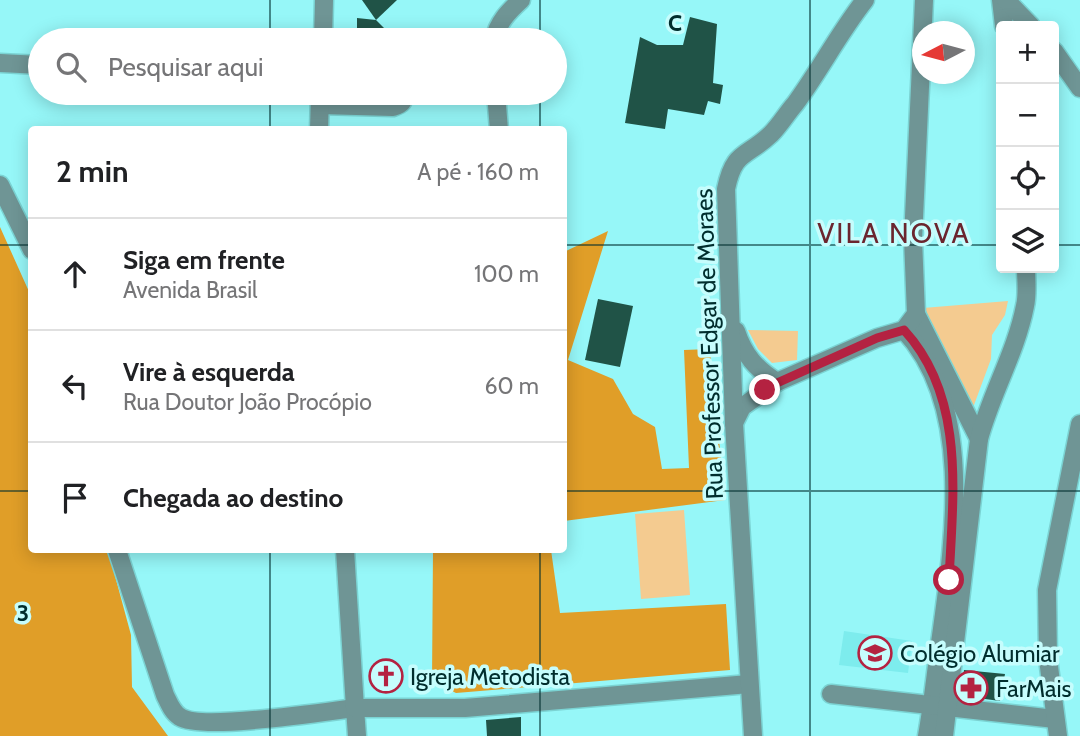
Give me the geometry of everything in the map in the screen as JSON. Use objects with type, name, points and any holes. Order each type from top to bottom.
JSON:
[{"type":"street","points":[[323,28],[324,0]]},
{"type":"street","points":[[498,28],[505,15],[521,0]]},
{"type":"street","name":"Rua Professor Edgar de Moraes","points":[[753,736],[734,423],[726,190],[729,171],[734,161],[773,133],[822,66],[841,31],[865,0]]},
{"type":"street","points":[[924,0],[913,239],[916,314],[979,439]]},
{"type":"street","points":[[1004,0],[1004,21]]},
{"type":"street","points":[[1004,0],[1026,21]]},
{"type":"street","points":[[1066,67],[1080,55]]},
{"type":"street","points":[[1059,58],[1080,88]]},
{"type":"street","points":[[0,63],[28,64]]},
{"type":"street","points":[[319,126],[320,105]]},
{"type":"street","points":[[375,105],[400,105]]},
{"type":"street","points":[[497,105],[499,126]]},
{"type":"street","points":[[0,185],[28,242]]},
{"type":"street","points":[[944,736],[940,706],[979,439],[1026,304],[1026,273]]},
{"type":"street","points":[[734,423],[742,407],[777,383],[877,338],[904,330],[916,314]]},
{"type":"street","points":[[731,318],[743,351],[760,372],[777,383]]},
{"type":"street","points":[[904,330],[925,356],[935,379],[948,424],[953,459],[956,582]]},
{"type":"street","points":[[831,694],[940,706],[1056,728],[1047,646],[1047,590],[1080,424]]},
{"type":"street","points":[[118,553],[164,695],[181,719],[197,724],[355,708],[465,708],[749,684]]},
{"type":"street","points":[[345,553],[357,736]]},
{"type":"street","points":[[927,736],[940,706]]},
{"type":"shaded area","points":[[0,227],[28,289],[28,553],[109,553],[131,635],[132,687],[168,736],[0,736]]},
{"type":"shaded area","points":[[608,231],[568,360],[613,379],[633,414],[655,427],[662,469],[689,468],[684,350],[710,349],[725,500],[567,521],[567,251]]},
{"type":"shaded area","points":[[1008,301],[1005,315],[992,335],[991,359],[974,405],[963,407],[923,308]]},
{"type":"shaded area","points":[[748,330],[798,331],[797,360],[772,363],[758,349]]},
{"type":"shaded area","points":[[684,510],[690,595],[641,599],[635,514]]},
{"type":"shaded area","points":[[433,553],[551,553],[560,613],[726,604],[730,670],[456,693],[432,681]]},
{"type":"shaded area","name":"Colégio Alumiar","points":[[844,631],[912,641],[908,673],[839,665]]},
{"type":"building","points":[[362,0],[397,0],[376,20]]},
{"type":"building","points":[[690,17],[717,24],[713,83],[723,85],[720,104],[708,101],[704,115],[668,109],[665,129],[625,123],[640,37],[657,45],[683,45]]},
{"type":"building","points":[[357,18],[376,20],[384,28],[357,28]]},
{"type":"building","points":[[598,299],[633,306],[620,367],[585,360]]},
{"type":"building","name":"Igreja Metodista","points":[[394,661],[397,688],[389,692],[377,688],[373,664]]},
{"type":"building","points":[[964,670],[1005,674],[1000,701],[970,697],[962,691]]},
{"type":"building","points":[[521,717],[521,736],[487,736],[486,720]]},
{"type":"place","name":"Colégio Alumiar","points":[[875,653]]},
{"type":"place","name":"Igreja Metodista","points":[[386,676]]},
{"type":"place","name":"FarMais","points":[[971,688]]},
{"type":"district","name":"VILA NOVA","points":[[894,233]]},
{"type":"route","points":[[765,390],[877,338],[904,330],[925,356],[935,379],[948,424],[954,490],[949,580]]}]
